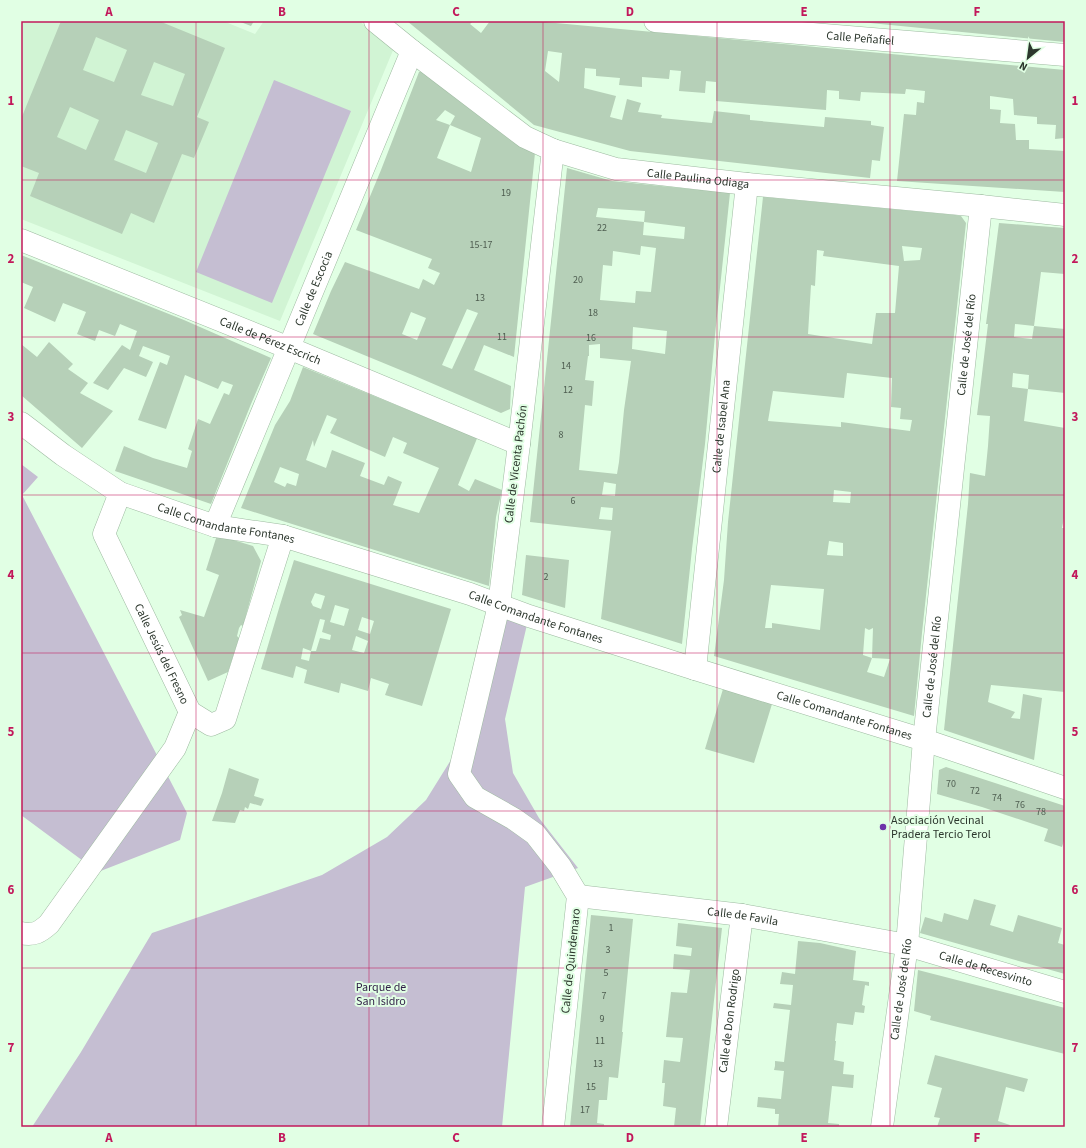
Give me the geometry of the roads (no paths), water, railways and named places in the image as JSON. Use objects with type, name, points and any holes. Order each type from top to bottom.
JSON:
[{"type":"street","name":"Calle Paulina Odiaga","points":[[375,21],[525,137],[553,150],[616,168],[747,184],[1065,215]]},
{"type":"street","name":"Calle Peñafiel","points":[[655,21],[1065,55]]},
{"type":"street","name":"Calle de Escocia","points":[[215,526],[412,51]]},
{"type":"street","name":"Calle de Vicenta Pachón","points":[[458,774],[499,605],[553,150]]},
{"type":"street","name":"Calle de Isabel Ana","points":[[695,669],[747,184]]},
{"type":"street","name":"Calle de José del Río","points":[[882,1127],[907,945],[924,740],[981,206]]},
{"type":"street","name":"Calle de Pérez Escrich","points":[[21,240],[289,348],[519,444]]},
{"type":"street","name":"Calle Comandante Fontanes","points":[[21,423],[62,455],[120,493],[215,526],[283,536],[470,594],[537,618],[924,740],[1065,788]]},
{"type":"street","name":"Calle Jesús del Fresno","points":[[120,493],[104,534],[190,712],[211,725],[225,719],[283,536]]},
{"type":"street","points":[[21,933],[27,934],[40,932],[49,924],[175,748],[190,712]]},
{"type":"street","name":"Calle de Quindemaro","points":[[458,774],[475,797],[514,819],[535,834],[560,866],[578,896],[553,1127]]},
{"type":"street","name":"Calle de Favila","points":[[578,896],[742,915],[907,945]]},
{"type":"street","name":"Calle de Don Rodrigo","points":[[716,1127],[742,915]]},
{"type":"street","name":"Calle de Recesvinto","points":[[907,945],[1065,992]]},
{"type":"place","name":"Asociación Vecinal Pradera Tercio Terol","points":[[883,827]]},
{"type":"park label","name":"Parque de San Isidro","points":[[381,994]]}]
